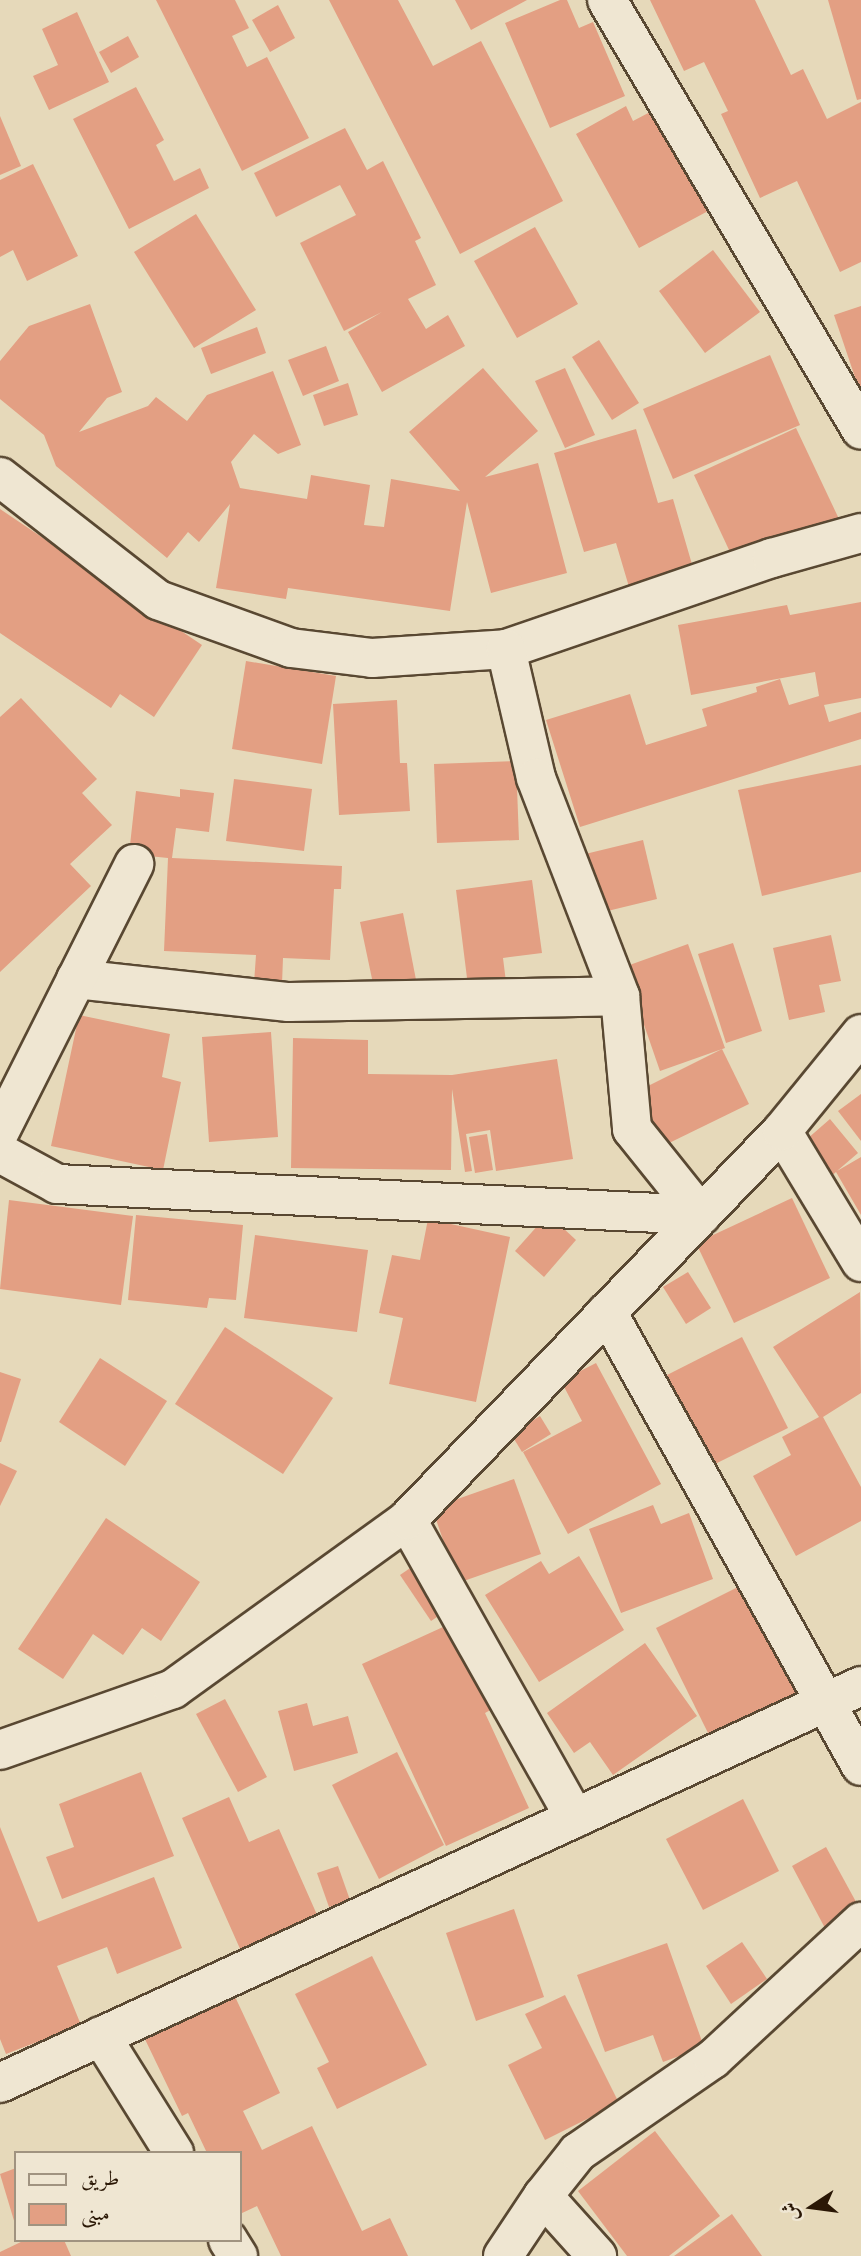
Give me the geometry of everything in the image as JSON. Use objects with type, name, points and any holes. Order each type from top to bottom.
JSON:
[{"type":"street","points":[[607,0],[861,430]]},
{"type":"street","points":[[0,477],[158,600],[291,648],[372,658],[506,649],[772,558],[861,533]]},
{"type":"street","points":[[506,649],[536,778],[620,996],[632,1129],[701,1215]]},
{"type":"street","points":[[0,1131],[134,864]]},
{"type":"street","points":[[76,979],[289,1002],[620,996]]},
{"type":"street","points":[[0,1750],[173,1689],[407,1520],[782,1131],[861,1034]]},
{"type":"street","points":[[782,1131],[861,1262]]},
{"type":"street","points":[[0,1153],[57,1184],[701,1215]]},
{"type":"street","points":[[607,1312],[861,1766]]},
{"type":"street","points":[[407,1520],[575,1818]]},
{"type":"street","points":[[0,2082],[861,1686]]},
{"type":"street","points":[[503,2256],[542,2196],[578,2152],[713,2059],[861,1922]]},
{"type":"street","points":[[101,2036],[173,2151]]},
{"type":"street","points":[[542,2196],[597,2256]]},
{"type":"building","points":[[156,0],[235,0],[249,28],[232,36],[247,67],[267,57],[309,138],[242,171]]},
{"type":"building","points":[[329,0],[398,0],[433,66],[481,41],[563,201],[460,254]]},
{"type":"building","points":[[455,0],[527,0],[471,30]]},
{"type":"building","points":[[560,0],[567,0],[579,28],[593,22],[625,96],[550,128],[505,23]]},
{"type":"building","points":[[650,0],[755,0],[791,75],[803,69],[827,119],[861,102],[861,262],[840,272],[797,181],[760,198],[721,114],[728,111],[704,62],[684,71]]},
{"type":"building","points":[[828,0],[861,0],[861,99],[857,100]]},
{"type":"building","points":[[278,5],[295,38],[270,52],[252,20]]},
{"type":"building","points":[[77,12],[109,82],[49,110],[33,76],[58,65],[42,29]]},
{"type":"building","points":[[128,36],[139,57],[111,73],[99,52]]},
{"type":"building","points":[[136,87],[164,140],[156,145],[174,181],[200,168],[209,188],[129,229],[73,119]]},
{"type":"building","points":[[626,106],[633,121],[654,110],[710,210],[639,248],[576,134]]},
{"type":"building","points":[[0,116],[21,166],[0,175]]},
{"type":"building","points":[[345,128],[367,170],[383,161],[421,238],[415,241],[436,285],[408,299],[426,329],[448,315],[465,346],[382,392],[348,332],[382,312],[344,331],[300,243],[356,215],[340,185],[276,217],[254,173]]},
{"type":"building","points":[[33,164],[78,256],[27,281],[13,250],[0,257],[0,180]]},
{"type":"building","points":[[196,214],[256,310],[194,348],[134,252]]},
{"type":"building","points":[[535,227],[578,304],[517,338],[474,261]]},
{"type":"building","points":[[713,250],[760,312],[705,353],[659,291]]},
{"type":"building","points":[[90,304],[122,392],[107,398],[79,432],[148,406],[156,397],[187,421],[207,395],[273,371],[301,445],[278,454],[254,434],[231,462],[240,488],[307,499],[311,475],[370,485],[364,525],[384,527],[391,479],[460,491],[409,432],[483,368],[538,431],[485,477],[538,463],[567,573],[491,593],[467,502],[450,611],[288,588],[286,599],[216,588],[230,504],[199,542],[188,532],[167,558],[56,466],[44,435],[0,399],[0,361],[29,326]]},
{"type":"building","points":[[861,306],[861,395],[834,315]]},
{"type":"building","points":[[257,327],[266,353],[211,374],[201,348]]},
{"type":"building","points":[[599,340],[639,403],[612,420],[572,357]]},
{"type":"building","points":[[326,346],[339,381],[303,396],[288,360]]},
{"type":"building","points":[[770,355],[800,425],[673,479],[643,409]]},
{"type":"building","points":[[565,368],[595,435],[565,448],[535,381]]},
{"type":"building","points":[[348,383],[358,415],[324,426],[313,395]]},
{"type":"building","points":[[796,428],[839,519],[737,567],[694,475]]},
{"type":"building","points":[[636,429],[658,503],[673,499],[696,578],[632,597],[616,543],[584,552],[554,453]]},
{"type":"building","points":[[0,509],[202,645],[154,717],[120,694],[111,708],[0,633]]},
{"type":"building","points":[[861,602],[861,698],[824,705],[829,722],[861,712],[861,739],[580,827],[546,720],[630,694],[646,745],[707,726],[702,709],[757,692],[756,687],[780,679],[789,705],[819,696],[815,672],[691,695],[678,625],[787,605],[790,615]]},
{"type":"building","points":[[246,661],[336,676],[322,764],[232,749]]},
{"type":"building","points":[[21,698],[97,779],[82,793],[112,825],[70,864],[91,886],[0,972],[0,717]]},
{"type":"building","points":[[397,700],[400,763],[407,763],[410,811],[339,815],[333,704]]},
{"type":"building","points":[[516,761],[519,840],[437,843],[434,764]]},
{"type":"building","points":[[861,765],[861,872],[762,896],[738,790]]},
{"type":"building","points":[[234,779],[312,789],[304,851],[226,841]]},
{"type":"building","points":[[180,789],[214,793],[209,832],[176,828],[172,858],[342,866],[341,889],[334,889],[330,960],[283,958],[282,984],[254,983],[256,955],[164,951],[168,858],[129,854],[136,791],[180,797]]},
{"type":"building","points":[[643,840],[657,899],[591,915],[577,856]]},
{"type":"building","points":[[532,880],[542,953],[503,958],[507,990],[469,994],[456,890]]},
{"type":"building","points":[[403,913],[417,985],[375,993],[360,922]]},
{"type":"building","points":[[831,935],[841,981],[819,985],[825,1012],[789,1020],[773,948]]},
{"type":"building","points":[[733,943],[762,1031],[726,1043],[698,954]]},
{"type":"building","points":[[688,944],[725,1048],[660,1071],[624,967]]},
{"type":"building","points":[[79,1015],[170,1034],[162,1077],[181,1082],[163,1170],[51,1146]]},
{"type":"building","points":[[271,1032],[278,1137],[209,1142],[202,1037]]},
{"type":"building","points":[[293,1038],[368,1040],[368,1074],[452,1075],[557,1059],[573,1159],[496,1171],[490,1130],[466,1134],[472,1171],[465,1172],[452,1089],[451,1170],[291,1168]]},
{"type":"building","points":[[722,1049],[749,1104],[665,1145],[638,1091]]},
{"type":"building","points":[[861,1094],[861,1141],[838,1111]]},
{"type":"building","points":[[830,1119],[858,1153],[837,1171],[861,1157],[861,1215],[836,1172],[828,1179],[799,1146]]},
{"type":"building","points":[[487,1134],[493,1170],[475,1173],[469,1137]]},
{"type":"building","points":[[792,1198],[830,1278],[734,1323],[696,1243]]},
{"type":"building","points":[[9,1200],[133,1216],[121,1305],[0,1289]]},
{"type":"building","points":[[548,1214],[576,1240],[544,1277],[515,1251]]},
{"type":"building","points":[[136,1215],[243,1225],[236,1300],[209,1298],[207,1308],[128,1300]]},
{"type":"building","points":[[428,1219],[510,1237],[476,1402],[389,1384],[403,1318],[379,1313],[392,1255],[420,1260]]},
{"type":"building","points":[[255,1235],[368,1250],[357,1332],[244,1318]]},
{"type":"building","points":[[688,1272],[711,1308],[686,1324],[663,1287]]},
{"type":"building","points":[[860,1292],[861,1393],[823,1417],[861,1487],[861,1521],[796,1556],[753,1476],[791,1455],[782,1437],[819,1417],[773,1347]]},
{"type":"building","points":[[225,1327],[333,1398],[283,1474],[175,1404]]},
{"type":"building","points":[[742,1337],[788,1428],[713,1465],[667,1375]]},
{"type":"building","points":[[100,1358],[167,1401],[125,1466],[59,1422]]},
{"type":"building","points":[[596,1363],[661,1484],[568,1534],[523,1452],[582,1421],[561,1381]]},
{"type":"building","points":[[0,1372],[21,1379],[1,1442],[0,1442]]},
{"type":"building","points":[[540,1416],[551,1434],[522,1452],[511,1434]]},
{"type":"building","points":[[0,1463],[17,1471],[0,1506]]},
{"type":"building","points":[[514,1479],[541,1554],[458,1583],[432,1508]]},
{"type":"building","points":[[653,1505],[661,1524],[689,1513],[713,1579],[621,1613],[589,1529]]},
{"type":"building","points":[[106,1518],[200,1582],[161,1641],[142,1628],[123,1655],[93,1634],[63,1679],[18,1649]]},
{"type":"building","points":[[579,1556],[624,1630],[539,1682],[485,1595],[541,1561],[549,1574]]},
{"type":"building","points":[[419,1562],[449,1609],[431,1621],[400,1575]]},
{"type":"building","points":[[752,1580],[808,1692],[712,1741],[656,1628]]},
{"type":"building","points":[[454,1622],[494,1708],[485,1713],[529,1808],[446,1846],[362,1664]]},
{"type":"building","points":[[645,1643],[697,1716],[613,1775],[590,1742],[574,1753],[547,1713]]},
{"type":"building","points":[[225,1699],[267,1777],[238,1792],[196,1714]]},
{"type":"building","points":[[307,1703],[313,1726],[348,1716],[358,1753],[294,1771],[278,1711]]},
{"type":"building","points":[[397,1752],[444,1845],[379,1879],[332,1785]]},
{"type":"building","points":[[141,1772],[174,1856],[62,1899],[46,1857],[74,1847],[59,1804]]},
{"type":"building","points":[[229,1797],[249,1842],[279,1829],[318,1917],[241,1951],[182,1818]]},
{"type":"building","points":[[743,1799],[779,1871],[703,1910],[666,1839]]},
{"type":"building","points":[[0,1827],[38,1922],[154,1877],[182,1948],[117,1974],[107,1947],[57,1966],[81,2025],[6,2054],[0,2039]]},
{"type":"building","points":[[826,1847],[861,1911],[826,1930],[792,1866]]},
{"type":"building","points":[[338,1866],[350,1900],[329,1907],[317,1873]]},
{"type":"building","points":[[514,1909],[544,1997],[476,2021],[446,1933]]},
{"type":"building","points":[[742,1942],[767,1979],[731,2004],[706,1966]]},
{"type":"building","points":[[667,1943],[704,2047],[663,2062],[653,2035],[605,2052],[577,1975]]},
{"type":"building","points":[[372,1956],[427,2065],[337,2109],[317,2068],[329,2062],[295,1994]]},
{"type":"building","points":[[231,1988],[280,2093],[243,2111],[262,2150],[312,2126],[362,2231],[390,2218],[408,2256],[281,2256],[257,2206],[242,2213],[242,2151],[206,2151],[188,2113],[182,2116],[141,2031]]},
{"type":"building","points":[[565,1995],[619,2103],[545,2140],[508,2065],[542,2048],[525,2014]]},
{"type":"building","points":[[655,2131],[720,2216],[669,2256],[627,2256],[578,2191]]},
{"type":"building","points":[[14,2169],[14,2221],[0,2174]]},
{"type":"building","points":[[732,2214],[762,2256],[674,2256]]},
{"type":"building","points":[[21,2242],[65,2242],[71,2256],[0,2256],[0,2252]]}]
